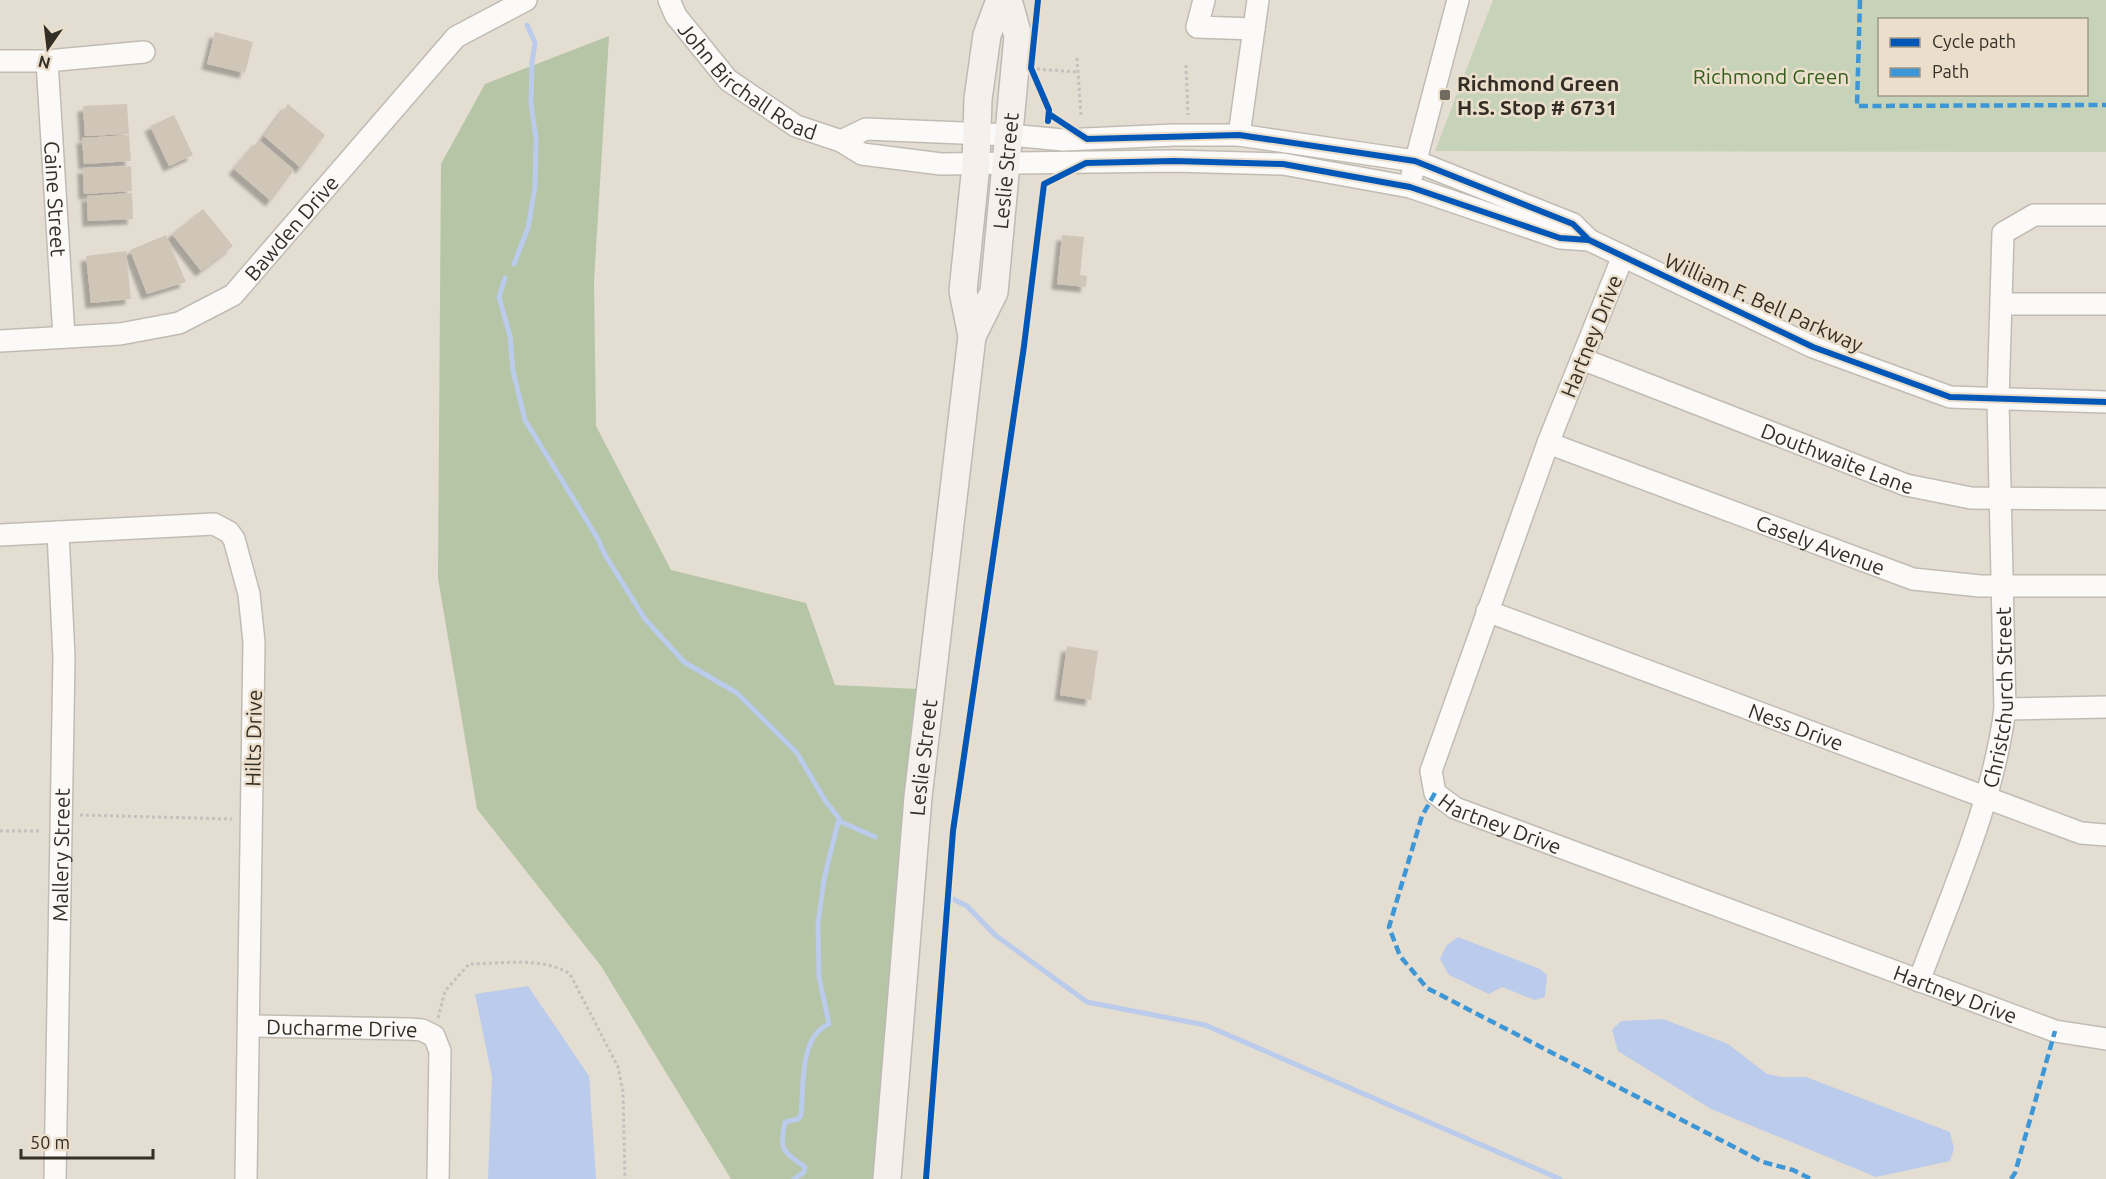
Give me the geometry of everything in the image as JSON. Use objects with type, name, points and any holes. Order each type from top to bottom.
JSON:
[{"type":"main road","name":"Leslie Street","points":[[887,1179],[918,797],[972,336],[963,291],[976,165],[978,99],[987,35],[1000,0]]},
{"type":"main road","name":"Leslie Street","points":[[972,336],[994,292],[1018,36],[1008,0]]},
{"type":"street","name":"Bawden Drive","points":[[0,341],[120,334],[179,322],[233,295],[456,38],[526,0]]},
{"type":"street","name":"John Birchall Road","points":[[669,0],[676,16],[728,80],[796,126],[841,141],[862,154],[941,164],[976,165]]},
{"type":"street","points":[[1204,0],[1197,27],[1254,29]]},
{"type":"street","points":[[1239,135],[1258,0]]},
{"type":"street","points":[[1410,187],[1458,0]]},
{"type":"street","points":[[0,62],[47,62],[144,52]]},
{"type":"street","name":"Caine Street","points":[[47,62],[64,338]]},
{"type":"street","name":"John Birchall Road","points":[[841,141],[866,129],[978,133]]},
{"type":"street","name":"William F. Bell Parkway","points":[[978,133],[1063,140],[1174,135],[1239,135],[1415,161],[1573,224],[1589,240],[1813,347],[1950,397],[2106,402]]},
{"type":"street","name":"William F. Bell Parkway","points":[[976,165],[1173,161],[1283,164],[1410,187],[1560,238],[1589,240]]},
{"type":"street","name":"Christchurch Street","points":[[1919,981],[1987,797],[2000,749],[2005,709],[1998,400],[2003,233],[2034,215],[2106,215]]},
{"type":"street","name":"Hartney Drive","points":[[1623,256],[1548,442],[1487,611],[1431,771],[1435,793],[1455,808],[2055,1031],[2106,1039]]},
{"type":"street","points":[[2001,304],[2106,304]]},
{"type":"street","name":"Douthwaite Lane","points":[[1582,359],[1906,485],[1971,498],[2106,499]]},
{"type":"street","name":"Casely Avenue","points":[[1548,442],[1913,579],[2002,586],[2106,586]]},
{"type":"street","name":"Hilts Drive","points":[[0,535],[206,524],[222,526],[229,532],[245,577],[252,615],[252,820],[246,1179]]},
{"type":"street","name":"Mallery Street","points":[[55,1179],[64,657],[58,531]]},
{"type":"street","name":"Ness Drive","points":[[1487,611],[2081,833],[2106,835]]},
{"type":"street","points":[[2005,709],[2106,707]]},
{"type":"street","name":"Ducharme Drive","points":[[249,1026],[408,1029],[422,1030],[434,1036],[440,1051],[438,1179]]},
{"type":"path","points":[[1077,58],[1081,116]]},
{"type":"path","points":[[1032,60],[1031,68],[1036,79]]},
{"type":"path","points":[[1186,66],[1188,115]]},
{"type":"path","points":[[1031,68],[1077,72]]},
{"type":"path","points":[[0,831],[42,832],[42,814],[252,820]]},
{"type":"path","points":[[434,1036],[445,991],[457,974],[469,964],[542,963],[557,965],[570,974],[618,1067],[623,1092],[625,1179]]},
{"type":"green space","name":"Richmond Green","points":[[1493,0],[2106,0],[2106,152],[1435,151]]},
{"type":"green space","points":[[609,36],[594,281],[596,426],[671,570],[806,603],[835,685],[917,689],[885,1179],[731,1179],[601,966],[477,809],[438,578],[441,164],[485,84]]},
{"type":"water","points":[[1458,937],[1540,969],[1547,975],[1545,997],[1535,1000],[1502,987],[1489,994],[1449,975],[1440,959],[1446,946]]},
{"type":"water","points":[[528,986],[589,1076],[596,1179],[488,1179],[492,1077],[475,994]]},
{"type":"water","points":[[1663,1019],[1728,1044],[1767,1074],[1781,1077],[1806,1077],[1950,1132],[1954,1149],[1950,1161],[1876,1177],[1711,1109],[1618,1051],[1612,1030],[1621,1021]]},
{"type":"building","points":[[215,32],[253,42],[245,73],[207,64]]},
{"type":"building","points":[[127,104],[129,134],[85,136],[83,106]]},
{"type":"building","points":[[288,104],[325,135],[301,168],[264,136]]},
{"type":"building","points":[[174,115],[193,155],[169,166],[150,126]]},
{"type":"building","points":[[129,135],[131,161],[84,164],[82,138]]},
{"type":"building","points":[[259,140],[294,170],[271,201],[234,169]]},
{"type":"building","points":[[131,166],[132,191],[84,194],[83,168]]},
{"type":"building","points":[[132,193],[133,219],[88,221],[87,196]]},
{"type":"building","points":[[203,209],[233,246],[201,271],[172,234]]},
{"type":"building","points":[[166,235],[186,282],[147,294],[130,250]]},
{"type":"building","points":[[1062,235],[1084,237],[1080,275],[1087,276],[1086,287],[1057,284]]},
{"type":"building","points":[[126,251],[131,299],[91,303],[86,256]]},
{"type":"building","points":[[1067,646],[1098,651],[1091,700],[1060,695]]},
{"type":"waterway","points":[[514,264],[528,228],[535,187],[536,139],[531,104],[535,43],[527,25]]},
{"type":"waterway","points":[[505,278],[499,297],[510,336],[513,371],[525,420],[598,539],[605,555],[645,619],[684,662],[737,693],[797,753],[826,802],[839,818],[824,879],[818,924],[819,977],[829,1024],[819,1030],[812,1039],[805,1063],[801,1115],[798,1119],[785,1122],[782,1139],[787,1153],[805,1167],[804,1172],[794,1179]]},
{"type":"waterway","points":[[839,821],[875,837]]},
{"type":"waterway","points":[[951,898],[967,906],[995,935],[1087,1002],[1205,1025],[1560,1179]]},
{"type":"marked path","points":[[1860,0],[1857,106],[2106,105]]},
{"type":"marked path","points":[[1435,793],[1422,816],[1389,927],[1400,956],[1427,988],[1763,1162],[1793,1170],[1811,1179]]},
{"type":"marked path","points":[[2011,1179],[2015,1173],[2055,1031]]},
{"type":"cycle path","points":[[1038,0],[1031,68],[1049,110],[1048,121]]},
{"type":"cycle path","points":[[1049,114],[1087,139],[1239,135],[1415,161],[1573,224],[1589,240],[1813,347],[1950,397],[2106,402]]},
{"type":"cycle path","points":[[926,1179],[953,831],[1024,346],[1044,184],[1086,163],[1174,161],[1283,164],[1410,187],[1560,238],[1589,240]]},
{"type":"place","name":"Richmond Green H.S. Stop # 6731","points":[[1445,95]]}]
